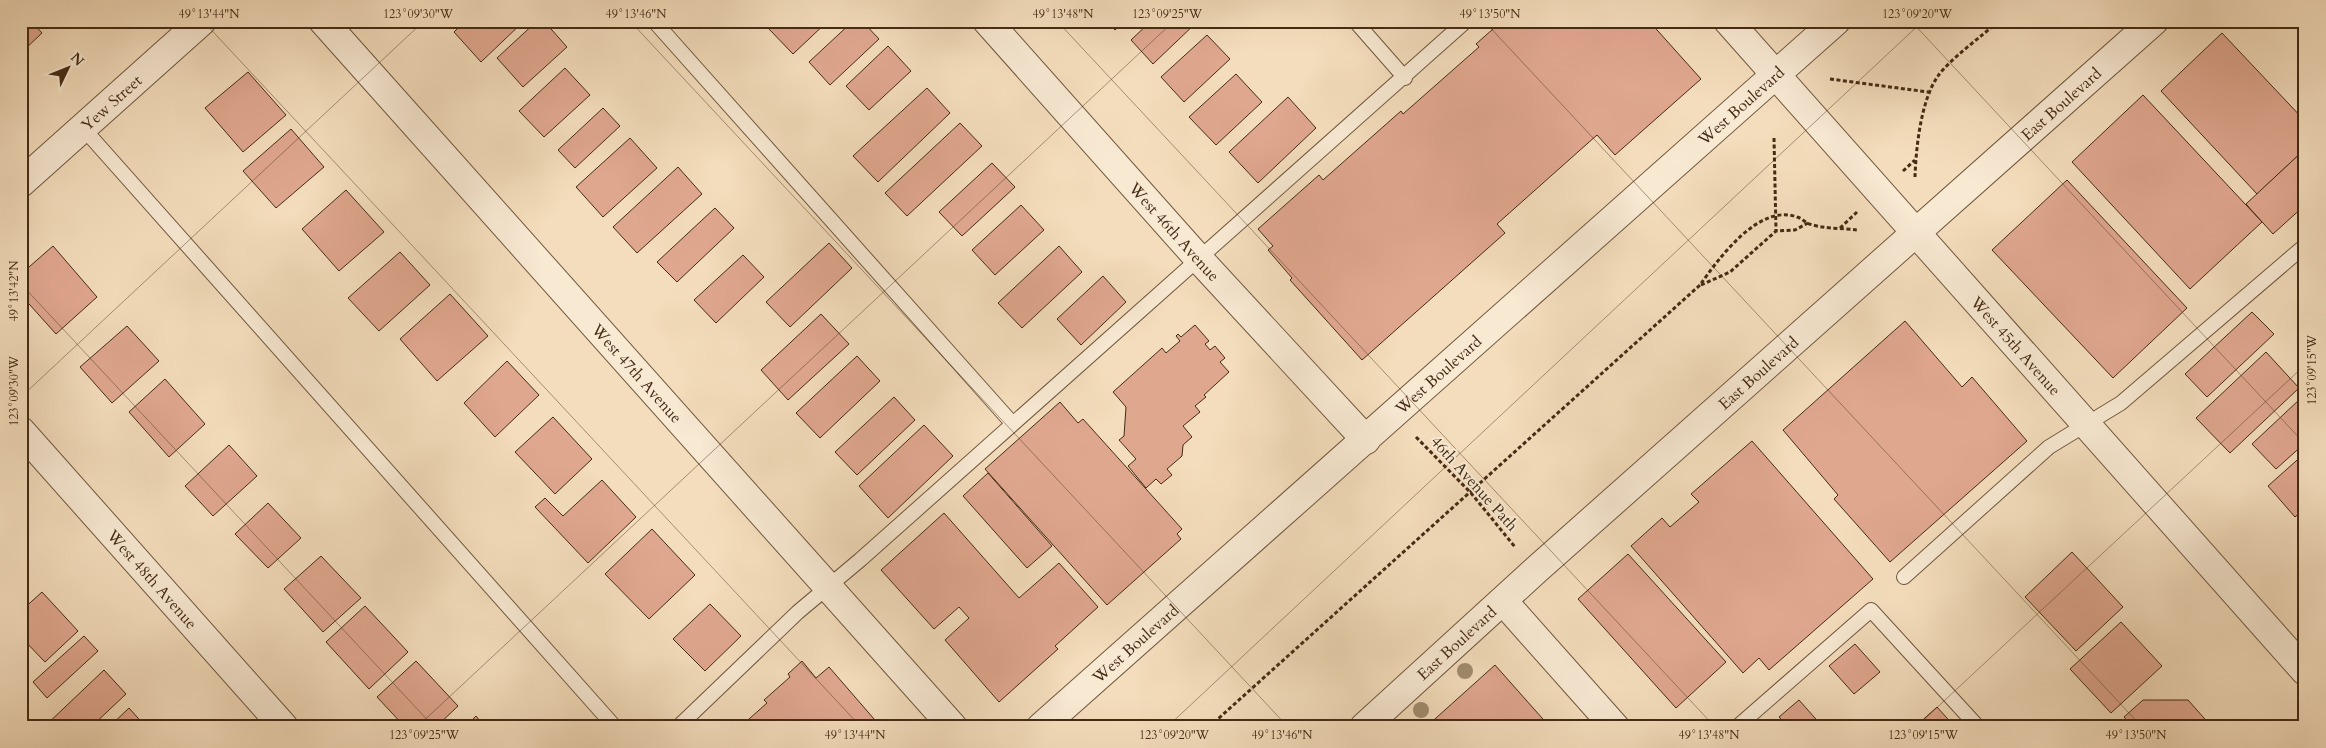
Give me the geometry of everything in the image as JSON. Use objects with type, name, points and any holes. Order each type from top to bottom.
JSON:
[{"type":"street","name":"Yew Street","points":[[21,183],[202,21]]},
{"type":"street","name":"West 47th Avenue","points":[[323,21],[953,727]]},
{"type":"street","name":"West 46th Avenue","points":[[987,21],[1198,258],[1366,440]]},
{"type":"street","name":"West 45th Avenue","points":[[1728,21],[2305,671]]},
{"type":"street","name":"West Boulevard","points":[[1041,727],[1836,21]]},
{"type":"street","name":"East Boulevard","points":[[1364,727],[1502,601],[2154,21]]},
{"type":"street","name":"West 48th Avenue","points":[[21,431],[284,727]]},
{"type":"street","points":[[1502,601],[1615,727]]},
{"type":"lane","points":[[654,21],[1012,423]]},
{"type":"lane","points":[[1355,21],[1405,78]]},
{"type":"lane","points":[[678,727],[721,684],[828,586],[1198,258],[1405,78],[1466,21]]},
{"type":"lane","points":[[83,128],[614,727]]},
{"type":"lane","points":[[1904,577],[2050,447],[2121,403],[2303,250]]},
{"type":"lane","points":[[1737,727],[1871,610],[1978,727]]},
{"type":"path","points":[[1915,177],[1916,160],[1928,92],[1939,74],[1999,21]]},
{"type":"path","points":[[1830,79],[1928,92]]},
{"type":"path","points":[[1774,138],[1774,216],[1776,231]]},
{"type":"path","points":[[1901,173],[1916,160]]},
{"type":"path","points":[[1839,228],[1859,210]]},
{"type":"path","points":[[1209,727],[1700,285],[1718,259],[1761,220],[1774,216],[1797,216],[1808,223],[1857,230]]},
{"type":"path","points":[[1700,285],[1730,272],[1776,231],[1795,230],[1808,223]]},
{"type":"path","name":"46th Avenue Path","points":[[1416,436],[1471,493],[1515,547]]},
{"type":"building","points":[[21,21],[31,21],[42,33],[22,52]]},
{"type":"building","points":[[465,21],[524,21],[481,62],[454,32]]},
{"type":"building","points":[[537,21],[544,21],[567,47],[523,87],[497,58]]},
{"type":"building","points":[[776,21],[828,21],[793,54],[768,28]]},
{"type":"building","points":[[853,21],[862,21],[879,39],[830,85],[809,62]]},
{"type":"building","points":[[1106,21],[1125,21],[1115,30]]},
{"type":"building","points":[[1151,21],[1198,21],[1153,64],[1131,40]]},
{"type":"building","points":[[1502,21],[1649,21],[1701,79],[1615,155],[1597,135],[1497,224],[1505,233],[1362,360],[1290,280],[1292,278],[1268,250],[1273,246],[1258,229],[1319,175],[1323,180],[1401,111],[1403,114],[1479,47],[1476,44]]},
{"type":"building","points":[[2222,33],[2305,121],[2305,149],[2257,194],[2161,91]]},
{"type":"building","points":[[1207,35],[1230,59],[1184,102],[1161,77]]},
{"type":"building","points":[[888,46],[911,71],[869,110],[846,86]]},
{"type":"building","points":[[565,68],[590,95],[544,137],[519,111]]},
{"type":"building","points":[[248,72],[286,115],[243,152],[205,108]]},
{"type":"building","points":[[1236,74],[1262,102],[1216,145],[1189,117]]},
{"type":"building","points":[[927,88],[950,113],[878,182],[853,156]]},
{"type":"building","points":[[2143,95],[2262,222],[2190,289],[2072,162]]},
{"type":"building","points":[[1288,97],[1316,128],[1258,183],[1229,152]]},
{"type":"building","points":[[603,108],[620,126],[575,168],[558,150]]},
{"type":"building","points":[[960,123],[982,146],[907,216],[885,193]]},
{"type":"building","points":[[291,129],[324,167],[276,208],[243,171]]},
{"type":"building","points":[[630,138],[657,168],[603,217],[576,187]]},
{"type":"building","points":[[2305,149],[2305,205],[2273,234],[2246,204]]},
{"type":"building","points":[[992,163],[1015,187],[962,236],[939,212]]},
{"type":"building","points":[[678,167],[702,194],[637,253],[613,227]]},
{"type":"building","points":[[2067,180],[2187,308],[2113,378],[1992,250]]},
{"type":"building","points":[[346,190],[384,232],[339,271],[302,229]]},
{"type":"building","points":[[1021,205],[1044,230],[995,275],[972,250]]},
{"type":"building","points":[[715,208],[734,228],[677,282],[657,262]]},
{"type":"building","points":[[829,243],[852,268],[790,327],[766,302]]},
{"type":"building","points":[[53,246],[97,297],[56,334],[21,295],[21,274]]},
{"type":"building","points":[[1059,246],[1082,272],[1022,328],[998,303]]},
{"type":"building","points":[[400,252],[430,285],[379,331],[348,298]]},
{"type":"building","points":[[743,255],[764,277],[716,323],[694,300]]},
{"type":"building","points":[[1103,276],[1126,302],[1081,345],[1057,319]]},
{"type":"building","points":[[450,294],[488,336],[437,381],[400,339]]},
{"type":"building","points":[[2252,312],[2274,334],[2207,397],[2185,374]]},
{"type":"building","points":[[821,314],[849,344],[788,400],[761,370]]},
{"type":"building","points":[[1905,321],[1962,387],[1972,377],[2027,441],[1890,562],[1834,499],[1838,495],[1783,430]]},
{"type":"building","points":[[1195,325],[1209,341],[1205,344],[1210,350],[1215,346],[1225,358],[1220,362],[1229,372],[1204,395],[1206,397],[1195,406],[1200,412],[1183,426],[1192,437],[1183,445],[1182,456],[1167,469],[1172,475],[1161,484],[1156,479],[1146,488],[1128,466],[1136,459],[1119,440],[1124,436],[1126,407],[1113,392],[1162,348],[1166,353],[1180,341],[1176,336],[1178,334],[1181,337]]},
{"type":"building","points":[[127,326],[159,361],[112,403],[80,367]]},
{"type":"building","points":[[2266,352],[2299,388],[2230,453],[2196,418]]},
{"type":"building","points":[[857,356],[880,381],[820,438],[796,413]]},
{"type":"building","points":[[507,361],[539,395],[495,437],[464,403]]},
{"type":"building","points":[[165,379],[205,424],[169,457],[129,412]]},
{"type":"building","points":[[894,397],[915,420],[857,475],[835,452]]},
{"type":"building","points":[[2300,399],[2305,404],[2305,443],[2276,469],[2252,444]]},
{"type":"building","points":[[1060,402],[1078,423],[1083,419],[1182,529],[1177,534],[1181,539],[1107,605],[985,469]]},
{"type":"building","points":[[553,417],[592,459],[555,494],[515,452]]},
{"type":"building","points":[[924,425],[953,456],[888,518],[859,486]]},
{"type":"building","points":[[1752,441],[1873,579],[1769,670],[1759,658],[1743,673],[1631,546],[1662,518],[1670,527],[1699,502],[1691,494]]},
{"type":"building","points":[[229,445],[257,476],[213,516],[185,486]]},
{"type":"building","points":[[2305,453],[2305,508],[2295,517],[2268,486]]},
{"type":"building","points":[[988,473],[1052,546],[1027,568],[963,496]]},
{"type":"building","points":[[602,480],[636,517],[588,563],[535,507],[545,498],[563,516]]},
{"type":"building","points":[[268,503],[301,538],[268,568],[235,534]]},
{"type":"building","points":[[944,513],[1019,598],[1059,563],[1098,607],[1055,646],[1058,649],[999,702],[945,640],[969,618],[959,607],[934,629],[881,570]]},
{"type":"building","points":[[2305,523],[2305,539],[2297,530]]},
{"type":"building","points":[[652,529],[695,575],[649,619],[605,574]]},
{"type":"building","points":[[2072,552],[2123,607],[2076,651],[2025,597]]},
{"type":"building","points":[[1628,554],[1726,662],[1676,708],[1578,599]]},
{"type":"building","points":[[321,556],[361,598],[323,632],[284,589]]},
{"type":"building","points":[[42,592],[78,631],[45,662],[21,637],[21,611]]},
{"type":"building","points":[[710,604],[741,636],[705,671],[673,639]]},
{"type":"building","points":[[365,606],[408,652],[369,689],[326,642]]},
{"type":"building","points":[[2121,622],[2162,666],[2111,713],[2070,669]]},
{"type":"building","points":[[84,636],[98,651],[47,698],[33,682]]},
{"type":"building","points":[[1855,644],[1880,672],[1854,694],[1829,666]]},
{"type":"building","points":[[416,661],[458,706],[436,727],[405,727],[377,697]]},
{"type":"building","points":[[802,661],[816,678],[829,667],[881,727],[740,727],[767,703],[764,700],[790,677],[788,674]]},
{"type":"building","points":[[1495,665],[1550,727],[1426,727]]},
{"type":"building","points":[[104,670],[126,694],[91,727],[44,727]]},
{"type":"building","points":[[1799,700],[1823,727],[1776,727],[1783,721],[1779,717]]},
{"type":"building","points":[[2143,700],[2188,700],[2212,727],[2133,727],[2124,717]]},
{"type":"building","points":[[1937,707],[1955,727],[1915,727]]},
{"type":"building","points":[[129,708],[146,727],[109,727]]},
{"type":"building","points":[[476,716],[485,727],[465,727]]}]
